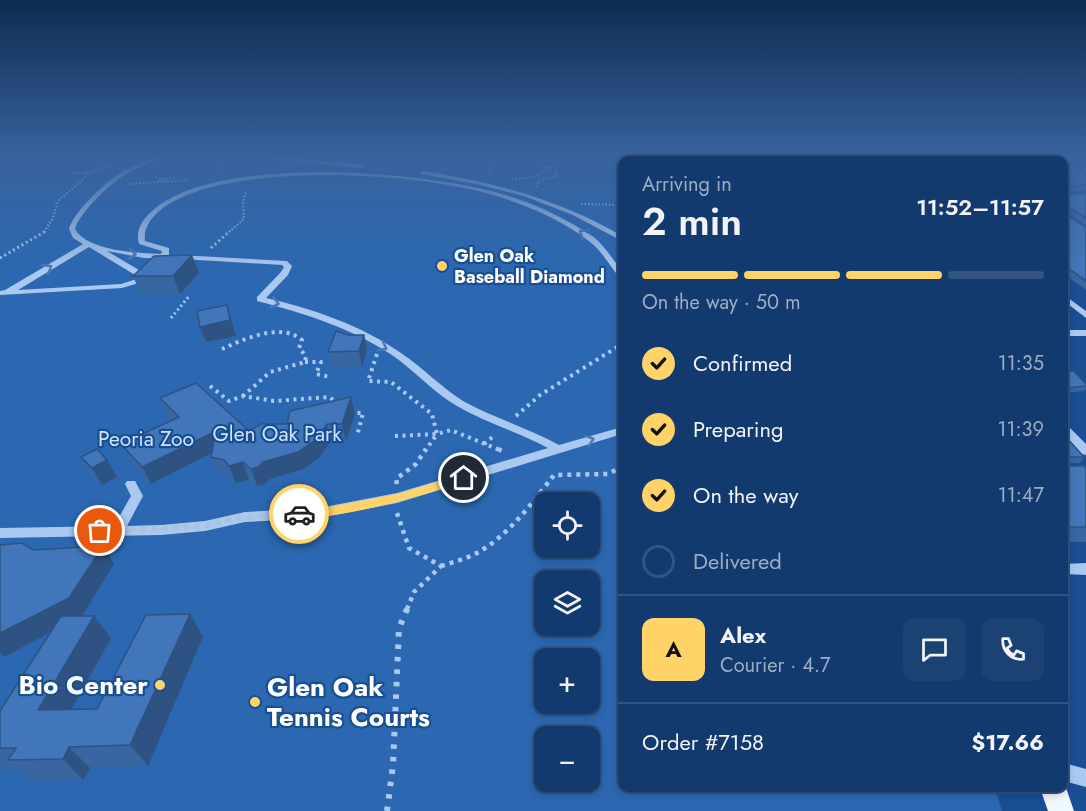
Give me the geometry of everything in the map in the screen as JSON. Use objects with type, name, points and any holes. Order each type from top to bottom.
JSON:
[{"type":"main road","points":[[1054,792],[1061,811]]},
{"type":"street","points":[[4,292],[122,286],[146,278],[74,234],[73,223],[98,195]]},
{"type":"street","points":[[164,257],[166,250],[142,242],[141,236],[146,220],[153,212],[170,201],[187,195]]},
{"type":"street","points":[[492,195],[537,209],[568,223],[591,238],[618,270]]},
{"type":"street","points":[[525,195],[586,217],[618,237]]},
{"type":"street","points":[[4,292],[89,244],[120,253],[284,264],[288,266],[285,273],[260,299],[331,320],[395,354],[451,398],[541,438],[558,449]]},
{"type":"street","points":[[1068,300],[1086,315]]},
{"type":"street","points":[[1068,333],[1086,333]]},
{"type":"street","points":[[0,533],[118,531],[205,526],[233,518],[319,513],[397,498],[618,431]]},
{"type":"street","points":[[1068,432],[1086,451]]},
{"type":"street","points":[[118,531],[137,496],[131,484]]},
{"type":"street","points":[[1068,569],[1086,569]]},
{"type":"street","points":[[1068,773],[1086,778]]},
{"type":"path","points":[[0,258],[45,232],[58,201],[65,195]]},
{"type":"path","points":[[210,249],[244,219],[243,202],[247,195]]},
{"type":"path","points":[[576,204],[618,205]]},
{"type":"path","points":[[53,216],[62,215]]},
{"type":"path","points":[[171,318],[190,295]]},
{"type":"path","points":[[222,349],[235,342],[283,332],[294,334],[302,340],[299,348],[306,356],[305,362]]},
{"type":"path","points":[[484,444],[540,395],[618,346]]},
{"type":"path","points":[[371,350],[378,355],[368,381],[391,382],[399,388],[432,414],[437,434],[416,464],[396,479],[397,485]]},
{"type":"path","points":[[210,386],[229,401],[243,396],[259,378],[270,370],[305,362],[321,362],[316,374],[330,377]]},
{"type":"path","points":[[243,396],[274,401],[329,397],[340,404],[337,412]]},
{"type":"path","points":[[346,412],[363,413],[357,436]]},
{"type":"path","points":[[395,436],[437,434],[452,430],[511,454]]},
{"type":"path","points":[[387,811],[393,765],[399,628],[414,592],[441,566],[467,558],[488,546],[540,492],[554,471],[609,474],[618,469]]},
{"type":"path","points":[[397,513],[409,548],[441,566]]},
{"type":"green space","name":"Glen Oak Park","points":[[0,195],[618,195],[618,792],[996,792],[1002,811],[0,811]]},
{"type":"building","points":[[1068,195],[1086,195],[1086,218],[1068,206]]},
{"type":"building","points":[[1068,216],[1086,227],[1086,281],[1068,268]]},
{"type":"building","points":[[192,255],[173,276],[133,276],[154,256]]},
{"type":"building","points":[[227,305],[230,320],[200,327],[197,311]]},
{"type":"building","points":[[336,331],[348,335],[364,335],[359,351],[328,352]]},
{"type":"building","points":[[1073,371],[1086,386],[1068,388],[1068,372]]},
{"type":"building","points":[[196,383],[249,431],[261,424],[287,424],[290,411],[351,397],[342,424],[327,424],[314,441],[298,452],[263,462],[258,467],[251,469],[243,462],[229,466],[224,460],[211,457],[216,431],[142,467],[121,444],[179,417],[160,398]]},
{"type":"building","points":[[1068,439],[1084,457],[1068,457]]},
{"type":"building","points":[[97,449],[107,460],[92,468],[81,457]]},
{"type":"building","points":[[1068,466],[1084,466],[1086,469],[1086,527],[1068,527]]},
{"type":"building","points":[[22,543],[33,550],[103,546],[69,598],[0,633],[0,545]]},
{"type":"building","points":[[190,614],[130,745],[69,747],[63,759],[8,760],[16,748],[0,748],[0,711],[61,616],[94,616],[38,710],[97,709],[146,615]]},
{"type":"way so far","points":[[100,531],[160,530],[205,526],[233,518],[299,514]]},
{"type":"place","name":"Glen Oak Baseball Diamond","points":[[442,266]]},
{"type":"place","name":"Bio Center","points":[[160,685]]},
{"type":"place","name":"Glen Oak Tennis Courts","points":[[255,702]]},
{"type":"route","points":[[299,514],[319,513],[397,498],[464,478]]},
{"type":"park label","name":"Peoria Zoo","points":[[146,439]]}]
